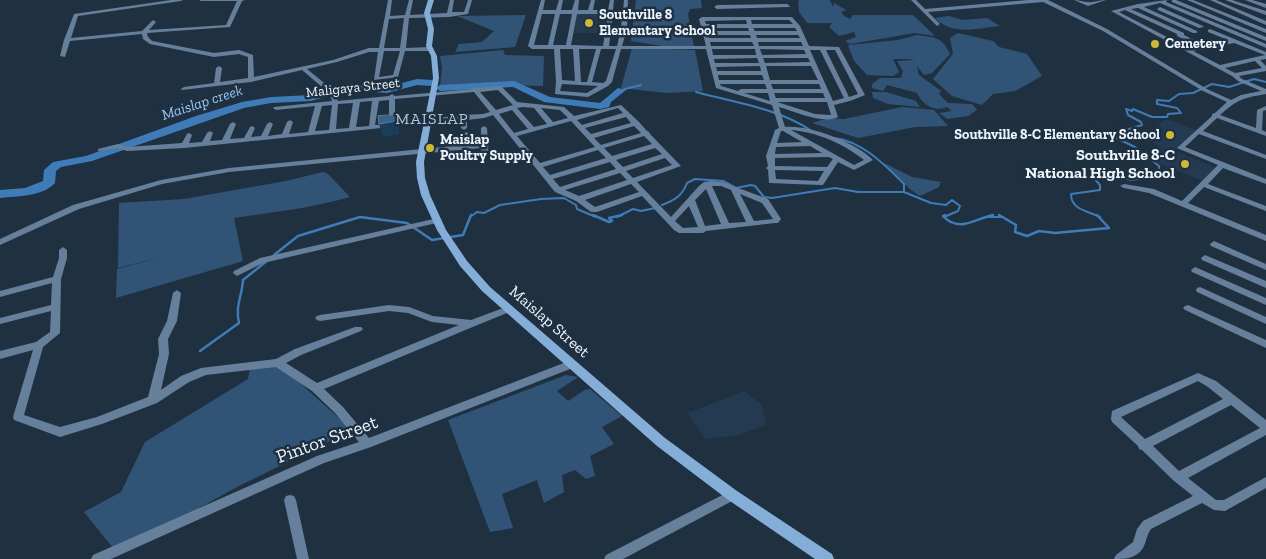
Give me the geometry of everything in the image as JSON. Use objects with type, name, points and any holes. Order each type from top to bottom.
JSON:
[{"type":"main road","points":[[427,15],[431,0]]},
{"type":"main road","name":"Maislap Street","points":[[427,15],[431,26],[429,46],[436,72],[420,169],[422,182],[438,220],[464,266],[509,309],[661,442],[732,495],[827,559]]},
{"type":"street","points":[[63,56],[76,15],[180,0]]},
{"type":"street","points":[[67,40],[228,26],[242,0],[201,0]]},
{"type":"street","points":[[390,0],[376,79],[395,77],[404,49],[407,17],[411,0]]},
{"type":"street","points":[[449,14],[452,0]]},
{"type":"street","points":[[386,18],[466,13],[470,0]]},
{"type":"street","points":[[543,0],[530,46],[838,49],[862,95],[848,100],[831,102],[774,102]]},
{"type":"street","points":[[561,0],[557,11],[568,47]]},
{"type":"street","points":[[577,0],[574,12],[563,27],[553,47],[558,82],[557,93],[585,96],[606,85],[620,47],[626,0]]},
{"type":"street","points":[[590,12],[593,0]]},
{"type":"street","points":[[589,84],[602,47],[612,0]]},
{"type":"street","points":[[716,0],[720,18]]},
{"type":"street","points":[[732,0],[733,6]]},
{"type":"street","points":[[772,0],[775,6]]},
{"type":"street","points":[[913,0],[937,24]]},
{"type":"street","points":[[924,11],[1044,0],[1105,30],[1205,90],[1231,102]]},
{"type":"street","points":[[1076,0],[1088,4],[1104,0]]},
{"type":"street","points":[[1183,0],[1147,4],[1113,12],[1266,92]]},
{"type":"street","points":[[1189,0],[1266,31]]},
{"type":"street","points":[[1214,0],[1266,23]]},
{"type":"street","points":[[1227,0],[1266,15]]},
{"type":"street","points":[[1247,0],[1266,6]]},
{"type":"street","points":[[1262,0],[1266,2]]},
{"type":"street","points":[[1174,1],[1266,38]]},
{"type":"street","points":[[1161,2],[1266,46]]},
{"type":"street","points":[[717,6],[733,6],[746,3],[761,3],[775,6],[786,3],[789,12],[748,12],[746,3]]},
{"type":"street","points":[[1147,4],[1199,30]]},
{"type":"street","points":[[1138,6],[1199,30]]},
{"type":"street","points":[[1126,9],[1203,47]]},
{"type":"street","points":[[540,12],[625,12]]},
{"type":"street","points":[[1164,38],[1257,20],[1266,15]]},
{"type":"street","points":[[720,18],[790,18],[797,26],[836,116],[815,116],[774,102],[719,88],[703,19],[720,18]]},
{"type":"street","points":[[748,19],[766,82],[782,128],[854,168],[869,160],[822,135],[806,129],[782,128],[778,130],[770,156],[772,182],[820,183],[830,169],[834,157]]},
{"type":"street","points":[[144,32],[153,22]]},
{"type":"street","points":[[704,26],[800,33]]},
{"type":"street","points":[[706,37],[752,29],[797,26]]},
{"type":"street","points":[[1210,30],[1266,55],[1261,62],[1219,67]]},
{"type":"street","points":[[144,32],[145,38],[150,42],[214,55],[239,52],[251,56],[251,80]]},
{"type":"street","points":[[706,37],[803,40]]},
{"type":"street","points":[[1188,50],[1235,41]]},
{"type":"street","points":[[576,47],[578,82]]},
{"type":"street","points":[[822,48],[848,100]]},
{"type":"street","points":[[184,90],[251,80],[304,69],[358,53],[381,50],[430,49]]},
{"type":"street","points":[[711,57],[810,56]]},
{"type":"street","points":[[1234,75],[1264,70],[1261,62]]},
{"type":"street","points":[[714,65],[814,64]]},
{"type":"street","points":[[217,84],[219,68]]},
{"type":"street","points":[[304,69],[333,93],[336,102],[332,130]]},
{"type":"street","points":[[817,71],[849,71]]},
{"type":"street","points":[[716,73],[764,73]]},
{"type":"street","points":[[558,82],[606,85]]},
{"type":"street","points":[[718,82],[822,82]]},
{"type":"street","name":"Maligaya Street","points":[[276,108],[433,92],[500,88],[513,103],[523,105]]},
{"type":"street","points":[[475,90],[558,190],[579,199],[594,210],[644,193]]},
{"type":"street","points":[[730,91],[826,91]]},
{"type":"street","points":[[1266,92],[1243,96],[1231,102],[1180,149],[1266,182]]},
{"type":"street","points":[[392,96],[392,124]]},
{"type":"street","points":[[372,126],[376,98]]},
{"type":"street","points":[[352,128],[357,100]]},
{"type":"street","points":[[311,132],[319,104]]},
{"type":"street","points":[[100,150],[122,147],[184,146],[428,121],[495,113],[523,105],[559,107],[682,231],[775,221],[777,219],[765,201],[715,183],[707,184],[672,220]]},
{"type":"street","points":[[535,105],[551,124]]},
{"type":"street","points":[[513,135],[619,106],[677,166],[579,199]]},
{"type":"street","points":[[513,107],[532,129]]},
{"type":"street","points":[[1214,116],[1263,133],[1260,110],[1266,108]]},
{"type":"street","points":[[581,128],[628,114]]},
{"type":"street","points":[[463,117],[466,147]]},
{"type":"street","points":[[286,136],[290,122]]},
{"type":"street","points":[[590,137],[636,123]]},
{"type":"street","points":[[225,142],[233,124]]},
{"type":"street","points":[[264,138],[270,124]]},
{"type":"street","points":[[246,140],[252,128]]},
{"type":"street","points":[[484,128],[485,156]]},
{"type":"street","points":[[1199,132],[1266,157]]},
{"type":"street","points":[[205,144],[210,133]]},
{"type":"street","points":[[538,166],[647,133]]},
{"type":"street","points":[[184,146],[189,135]]},
{"type":"street","points":[[773,145],[812,144]]},
{"type":"street","points":[[0,242],[76,207],[161,182],[229,170],[486,145]]},
{"type":"street","points":[[549,178],[658,145]]},
{"type":"street","points":[[558,190],[667,155]]},
{"type":"street","points":[[770,156],[834,157]]},
{"type":"street","points":[[1184,203],[1222,165]]},
{"type":"street","points":[[770,168],[830,169]]},
{"type":"street","points":[[707,184],[726,226]]},
{"type":"street","points":[[1202,184],[1266,209]]},
{"type":"street","points":[[1124,186],[1151,191],[1184,203],[1266,238]]},
{"type":"street","points":[[734,189],[751,224]]},
{"type":"street","points":[[691,200],[703,230]]},
{"type":"street","points":[[237,273],[260,261],[438,220]]},
{"type":"street","points":[[1214,244],[1266,267]]},
{"type":"street","points":[[0,355],[40,345],[55,333],[57,279],[63,258],[63,250]]},
{"type":"street","points":[[1205,258],[1266,285]]},
{"type":"street","points":[[1195,270],[1266,302]]},
{"type":"street","points":[[0,294],[57,279]]},
{"type":"street","points":[[1200,290],[1266,320]]},
{"type":"street","points":[[153,400],[164,354],[163,339],[172,321],[177,293]]},
{"type":"street","points":[[0,321],[56,307]]},
{"type":"street","points":[[320,318],[389,308],[408,310],[432,320],[472,323]]},
{"type":"street","points":[[1188,308],[1266,344]]},
{"type":"street","points":[[316,388],[509,309]]},
{"type":"street","points":[[40,345],[18,417],[60,432],[98,422],[153,400],[185,379],[205,371],[278,363],[298,352],[358,329]]},
{"type":"street","points":[[278,363],[316,388],[339,410],[367,444]]},
{"type":"street","name":"Pintor Street","points":[[97,559],[269,480],[572,364]]},
{"type":"street","points":[[1178,477],[1266,428],[1232,400],[1198,377],[1116,414],[1118,423],[1178,477],[1214,505],[1225,506],[1266,482]]},
{"type":"street","points":[[1143,446],[1232,400]]},
{"type":"street","points":[[610,559],[732,495]]},
{"type":"street","points":[[1120,559],[1138,545],[1141,533],[1147,525],[1202,497]]},
{"type":"street","points":[[290,500],[303,559]]},
{"type":"shaded area","points":[[636,0],[701,0],[702,8],[690,9],[688,14],[694,47],[662,46],[631,41]]},
{"type":"shaded area","points":[[830,0],[833,7],[834,3],[846,10],[841,12],[850,19],[853,15],[913,15],[935,36],[915,33],[850,44],[845,41],[856,37],[854,32],[839,36],[829,27],[832,23],[807,23],[799,12],[798,1]]},
{"type":"shaded area","name":"Southville 8 Elementary School","points":[[575,13],[606,13],[604,33],[572,33]]},
{"type":"shaded area","points":[[526,15],[515,47],[455,52],[459,44],[482,42],[494,31],[457,16]]},
{"type":"shaded area","points":[[949,16],[962,20],[987,18],[1000,26],[957,29],[942,24],[935,18]]},
{"type":"shaded area","points":[[958,33],[993,41],[999,47],[1027,54],[1042,76],[1015,91],[993,94],[982,105],[952,96],[933,79],[953,54],[950,38]]},
{"type":"shaded area","points":[[917,35],[941,41],[950,54],[932,73],[924,75],[917,66],[919,75],[941,91],[939,94],[948,103],[972,104],[977,110],[968,116],[947,119],[939,113],[952,111],[947,107],[938,109],[929,106],[922,101],[917,93],[887,85],[883,91],[872,88],[872,84],[880,78],[901,78],[903,71],[897,61],[911,60],[915,64],[911,59],[893,59],[899,72],[893,76],[867,75],[854,61],[848,45],[898,40]]},
{"type":"shaded area","points":[[632,48],[695,50],[703,91],[666,93],[621,88]]},
{"type":"shaded area","points":[[503,50],[505,55],[544,56],[543,86],[496,85],[457,89],[440,86],[442,68],[440,56]]},
{"type":"shaded area","points":[[872,92],[886,92],[916,101],[920,107],[888,104],[873,98]]},
{"type":"shaded area","points":[[902,107],[934,110],[948,126],[915,127],[858,138],[812,123],[828,118],[844,119]]},
{"type":"shaded area","points":[[1166,119],[1199,131],[1174,151],[1215,167],[1203,181],[1158,163],[1148,153],[1159,145],[1141,138]]},
{"type":"shaded area","points":[[882,162],[912,177],[941,182],[939,187],[920,196],[911,190]]},
{"type":"shaded area","points":[[323,172],[328,174],[350,197],[307,207],[234,218],[243,261],[116,298],[117,269],[165,256],[118,268],[119,203],[184,199],[286,181]]},
{"type":"shaded area","points":[[279,364],[352,430],[233,489],[171,524],[113,548],[84,512],[121,492],[145,442],[248,379],[250,368]]},
{"type":"shaded area","points":[[566,375],[578,377],[557,391],[568,401],[585,390],[590,389],[622,416],[602,427],[614,444],[590,456],[595,476],[586,479],[575,470],[562,475],[564,492],[544,503],[537,480],[502,494],[513,528],[490,532],[448,420]]},
{"type":"shaded area","points":[[744,391],[762,405],[766,425],[739,435],[705,439],[688,413]]},
{"type":"building","points":[[396,115],[396,121],[379,124],[378,116]]},
{"type":"waterway","points":[[1098,216],[1077,207],[1071,194],[1100,190],[1100,185],[1092,176],[1094,174],[1133,180],[1159,173],[1159,166],[1135,147],[1114,137],[1114,134],[1142,125],[1141,122],[1128,115],[1126,109],[1132,111],[1133,109],[1152,117],[1167,117],[1168,114],[1181,113],[1177,108],[1157,104],[1157,100],[1169,101],[1179,94],[1193,93],[1212,84],[1229,87],[1254,79],[1266,82]]},
{"type":"waterway","name":"Maislap creek","points":[[0,194],[26,192],[40,188],[49,183],[50,170],[57,164],[88,159],[200,118],[242,105],[271,100],[311,98],[331,94],[349,87],[387,90],[417,82],[432,83]]},
{"type":"waterway","name":"Maislap creek","points":[[440,88],[514,84],[548,100],[600,106],[605,105],[606,101],[621,90]]},
{"type":"waterway","points":[[621,90],[641,85]]},
{"type":"waterway","points":[[696,92],[770,111],[799,123],[812,131]]},
{"type":"waterway","points":[[834,138],[854,144],[872,155],[904,184],[904,192]]},
{"type":"waterway","points":[[662,205],[678,197],[687,183],[695,179],[723,181],[736,188],[751,185],[755,186],[764,197],[772,198],[835,188],[858,192],[904,192]]},
{"type":"waterway","points":[[904,192],[931,203],[946,205],[952,200],[960,206],[958,211],[944,217]]},
{"type":"waterway","points":[[470,217],[477,212],[484,213],[500,205],[541,199],[564,198],[576,205],[577,209],[596,217]]},
{"type":"waterway","points":[[620,215],[633,209],[641,211],[655,208]]},
{"type":"waterway","points":[[593,215],[609,222],[612,221],[609,218],[620,215]]},
{"type":"waterway","points":[[944,217],[955,224],[961,224],[993,215]]},
{"type":"waterway","points":[[1002,217],[1016,225],[1015,232],[1027,236],[1039,231],[1055,233],[1109,228],[1098,216]]},
{"type":"waterway","points":[[274,255],[298,236],[360,217],[407,223],[432,240],[463,235],[470,217]]},
{"type":"waterway","points":[[988,217],[1002,217]]},
{"type":"waterway","points":[[200,351],[239,323],[238,306],[243,280],[268,260]]},
{"type":"place","name":"Southville 8 Elementary School","points":[[589,23]]},
{"type":"place","name":"Cemetery","points":[[1155,44]]},
{"type":"place","name":"Southville 8-C Elementary School","points":[[1170,135]]},
{"type":"place","name":"Maislap Poultry Supply","points":[[430,148]]},
{"type":"place","name":"Southville 8-C National High School","points":[[1185,164]]},
{"type":"district","name":"MAISLAP","points":[[432,119]]}]
